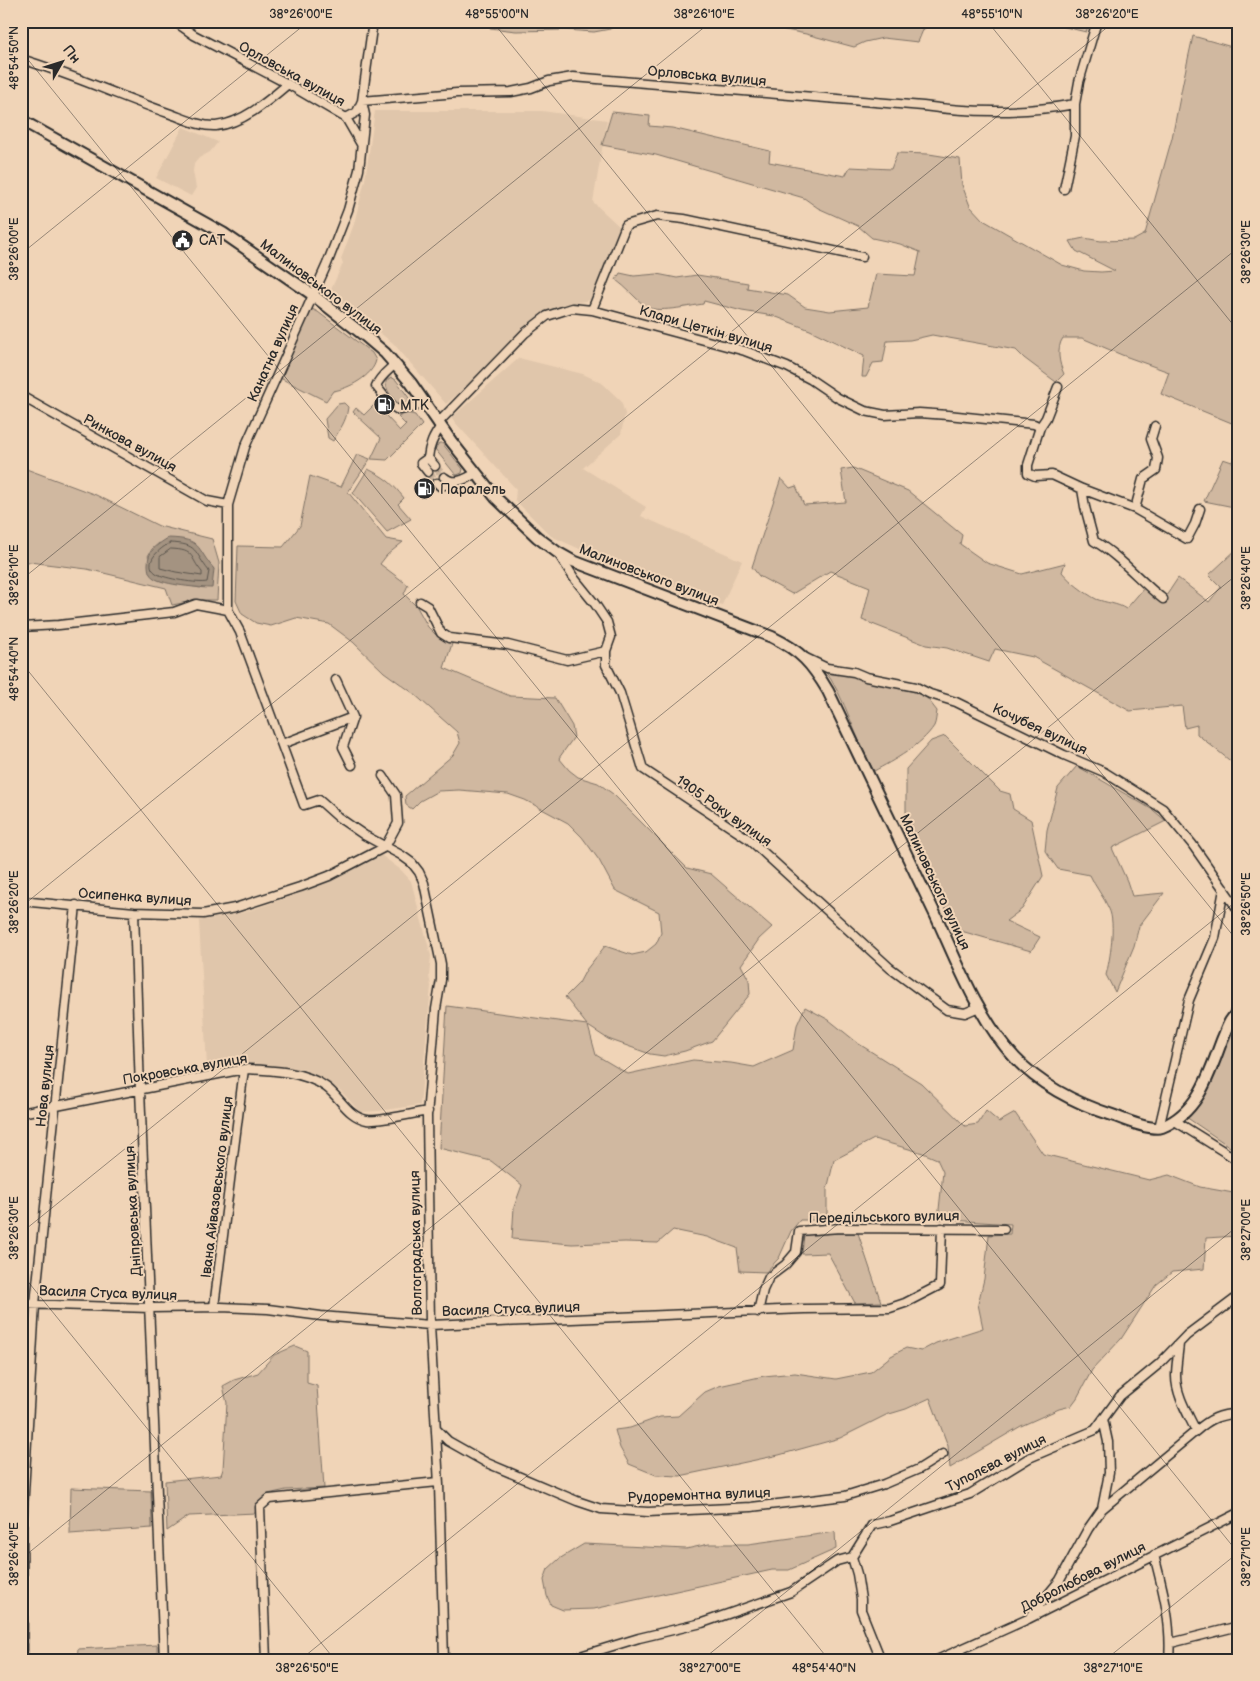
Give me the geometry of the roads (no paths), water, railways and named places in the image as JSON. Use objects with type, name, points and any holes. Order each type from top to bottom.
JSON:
[{"type":"main road","name":"Малиновського вулиця","points":[[21,120],[223,233],[313,294],[376,344],[395,364],[496,498],[518,520],[557,552],[573,562],[772,638],[790,646],[804,657],[818,673],[828,690],[979,1007],[1015,1058],[1032,1074],[1056,1091],[1105,1113],[1135,1123],[1159,1128]]},
{"type":"main road","points":[[1159,1128],[1175,1121],[1192,1105],[1207,1080],[1230,1020],[1239,1011]]},
{"type":"street","name":"Орловська вулиця","points":[[174,21],[194,35],[288,84],[346,118],[361,144]]},
{"type":"street","name":"Канатна вулиця","points":[[373,21],[362,101],[365,115],[359,170],[348,210],[335,245],[245,447],[228,505],[228,610],[240,632],[304,806],[320,800],[338,817],[364,836],[385,847]]},
{"type":"street","points":[[1064,189],[1075,136],[1075,104],[1079,82],[1097,21]]},
{"type":"street","points":[[21,59],[60,71],[131,100],[204,125],[217,126],[240,118],[258,108],[288,84]]},
{"type":"street","name":"Орловська вулиця","points":[[346,118],[357,112],[362,101],[458,93],[511,92],[549,81],[573,78],[914,105],[954,110],[1002,111],[1055,108],[1075,104]]},
{"type":"street","points":[[592,310],[626,225],[656,216],[684,219],[862,257]]},
{"type":"street","name":"Клари Цеткін вулиця","points":[[428,472],[421,463],[428,458],[433,438],[440,424],[525,333],[547,316],[572,308],[592,310],[745,351],[787,367],[810,379],[838,398],[865,411],[885,415],[919,413],[962,416],[1034,424],[1040,427]]},
{"type":"street","points":[[395,364],[382,375],[376,386],[392,406],[398,410],[414,407],[424,402]]},
{"type":"street","points":[[1058,387],[1046,418],[1040,427],[1028,465],[1028,474],[1035,476],[1052,475],[1134,509],[1187,539],[1200,509]]},
{"type":"street","name":"Ринкова вулиця","points":[[21,396],[207,501],[228,505]]},
{"type":"street","points":[[1134,509],[1143,479],[1156,470],[1158,458],[1151,439],[1155,426]]},
{"type":"street","points":[[428,458],[434,466]]},
{"type":"street","points":[[437,483],[440,486],[456,482],[476,473]]},
{"type":"street","points":[[444,477],[446,480],[456,482]]},
{"type":"street","points":[[1082,489],[1094,541],[1105,547],[1163,599]]},
{"type":"street","name":"1905 Року вулиця","points":[[557,552],[607,622],[612,637],[606,651],[606,665],[620,693],[643,769],[750,840],[890,968],[947,1010],[965,1013],[979,1007]]},
{"type":"street","points":[[420,602],[428,608],[441,633],[449,638],[508,645],[567,660],[606,651]]},
{"type":"street","points":[[21,627],[59,625],[174,612],[196,604],[228,610]]},
{"type":"street","name":"Кочубея вулиця","points":[[804,657],[827,668],[854,672],[866,677],[916,687],[930,694],[956,702],[1055,751],[1104,772],[1163,810],[1192,844],[1239,911]]},
{"type":"street","points":[[336,680],[353,717],[343,747],[352,764]]},
{"type":"street","points":[[282,744],[353,717]]},
{"type":"street","points":[[383,776],[396,795],[398,824],[385,847]]},
{"type":"street","name":"Осипенка вулиця","points":[[21,901],[134,912],[203,914],[235,908],[329,876],[385,847]]},
{"type":"street","name":"Волгоградська вулиця","points":[[385,847],[412,863],[419,872],[424,883],[440,964],[441,980],[436,1008],[428,1111],[430,1325],[436,1429],[444,1660]]},
{"type":"street","points":[[1159,1128],[1189,1000],[1215,938],[1224,890]]},
{"type":"street","name":"Нова вулиця","points":[[23,1660],[22,1527],[35,1304],[76,905]]},
{"type":"street","name":"Дніпровська вулиця","points":[[134,912],[164,1660]]},
{"type":"street","name":"Покровська вулиця","points":[[21,1113],[244,1069],[265,1070],[312,1079],[336,1094],[354,1116],[368,1121],[428,1111]]},
{"type":"street","name":"Івана Айвазовського вулиця","points":[[214,1307],[244,1069]]},
{"type":"street","points":[[1175,1121],[1239,1161]]},
{"type":"street","name":"Передільського вулиця","points":[[758,1312],[763,1290],[769,1277],[785,1266],[796,1252],[799,1230],[840,1228],[1004,1228]]},
{"type":"street","name":"Василя Стуса вулиця","points":[[21,1304],[268,1309],[321,1316],[430,1325],[890,1308],[905,1303],[940,1285],[942,1228]]},
{"type":"street","name":"Туполєва вулиця","points":[[852,1556],[872,1525],[970,1494],[1029,1458],[1095,1430],[1120,1396],[1159,1364],[1187,1335],[1239,1296]]},
{"type":"street","points":[[1179,1344],[1176,1375],[1178,1386],[1181,1400],[1196,1431]]},
{"type":"street","points":[[1028,1619],[1060,1580],[1088,1529],[1102,1509],[1208,1421],[1220,1415],[1239,1413]]},
{"type":"street","points":[[1102,1509],[1109,1473],[1108,1442],[1103,1419]]},
{"type":"street","name":"Рудоремонтна вулиця","points":[[436,1429],[448,1441],[487,1463],[577,1501],[601,1508],[648,1512],[751,1507],[845,1496],[884,1484],[919,1469],[942,1454]]},
{"type":"street","points":[[266,1660],[260,1507],[269,1499],[438,1482]]},
{"type":"street","name":"Добролюбова вулиця","points":[[937,1660],[1028,1619],[1239,1513]]},
{"type":"street","points":[[1154,1555],[1165,1596],[1170,1660]]},
{"type":"street","points":[[568,1660],[639,1638],[702,1623],[783,1594],[808,1581],[837,1561],[852,1556],[859,1582],[861,1610],[881,1660]]},
{"type":"street","points":[[1170,1643],[1239,1626]]},
{"type":"water","points":[[168,538],[187,540],[197,546],[214,569],[212,588],[174,584],[159,580],[151,575],[148,559],[151,551]]},
{"type":"tunnel","points":[[435,466],[444,477]]},
{"type":"tunnel","points":[[428,472],[437,483]]},
{"type":"place","name":"САТ","points":[[183,240]]},
{"type":"place","name":"МТК","points":[[384,405]]},
{"type":"place","name":"Паралель","points":[[424,489]]}]
